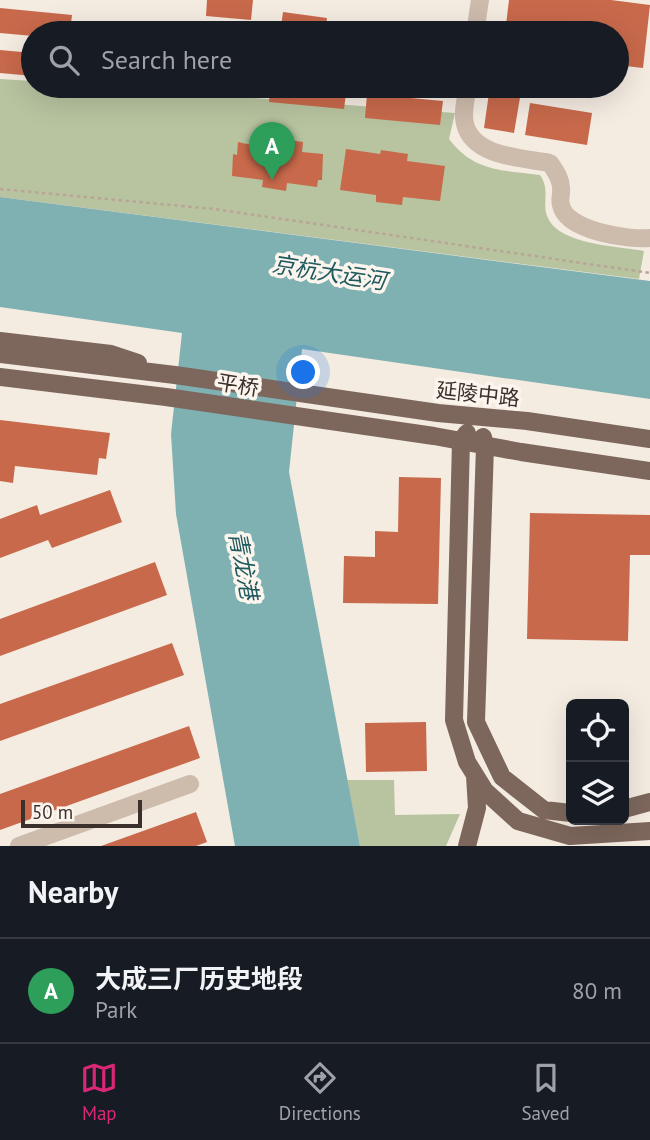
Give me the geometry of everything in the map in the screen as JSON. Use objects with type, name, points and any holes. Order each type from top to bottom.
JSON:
[{"type":"main road","points":[[0,341],[111,354],[175,375]]},
{"type":"main road","points":[[0,354],[175,375]]},
{"type":"main road","name":"平桥","points":[[175,375],[302,393]]},
{"type":"main road","name":"平桥","points":[[0,377],[166,397],[461,441]]},
{"type":"main road","name":"延陵中路","points":[[302,393],[650,439]]},
{"type":"main road","points":[[478,418],[461,441],[454,720],[467,762],[485,791],[518,821],[572,841],[650,831]]},
{"type":"main road","points":[[478,418],[485,446],[476,722],[502,777],[544,810],[566,812]]},
{"type":"main road","points":[[461,441],[650,471]]},
{"type":"main road","points":[[467,846],[477,808],[475,776]]},
{"type":"main road","points":[[629,808],[650,802]]},
{"type":"street","points":[[477,21],[480,0]]},
{"type":"street","points":[[466,98],[465,126],[476,142],[489,151],[550,163],[562,187],[561,206],[571,220],[590,230],[650,238]]},
{"type":"street","points":[[19,846],[190,784]]},
{"type":"path","points":[[0,189],[214,209],[650,273]]},
{"type":"green space","points":[[0,79],[21,80],[21,98],[254,98],[455,113],[449,139],[468,158],[479,164],[540,175],[545,186],[548,218],[564,234],[591,243],[644,251],[639,279],[0,197]]},
{"type":"green space","points":[[347,780],[394,780],[395,815],[460,814],[446,846],[360,846]]},
{"type":"water","points":[[0,197],[650,281],[650,399],[302,349],[289,472],[360,846],[235,846],[176,514],[171,434],[182,333],[0,307]]},
{"type":"building","points":[[207,0],[253,0],[251,20],[206,16]]},
{"type":"building","points":[[509,0],[611,0],[650,5],[643,68],[629,66],[629,21],[506,21]]},
{"type":"building","points":[[0,8],[72,15],[71,21],[21,21],[21,35],[0,33]]},
{"type":"building","points":[[283,12],[327,18],[327,21],[282,21]]},
{"type":"building","points":[[0,50],[21,52],[21,75],[0,73]]},
{"type":"building","points":[[269,98],[345,98],[344,109],[269,102]]},
{"type":"building","points":[[367,98],[443,101],[440,125],[365,118]]},
{"type":"building","points":[[488,98],[520,98],[514,133],[484,128]]},
{"type":"building","points":[[530,103],[592,113],[587,145],[525,135]]},
{"type":"building","points":[[282,139],[303,142],[302,152],[323,154],[322,180],[318,180],[317,187],[287,183],[286,191],[262,187],[263,180],[232,176],[233,154],[237,155],[238,142],[261,147],[262,143],[274,145],[273,149],[281,150]]},
{"type":"building","points":[[346,149],[380,154],[381,150],[408,154],[407,161],[445,166],[440,201],[403,197],[402,205],[376,202],[376,195],[340,190]]},
{"type":"building","points":[[0,420],[110,433],[106,459],[99,458],[97,475],[15,466],[13,483],[0,481]]},
{"type":"building","points":[[399,477],[441,478],[438,604],[343,603],[344,556],[375,557],[375,531],[398,532]]},
{"type":"building","points":[[110,490],[122,522],[52,548],[48,540],[0,558],[0,519],[37,505],[40,515]]},
{"type":"building","points":[[530,513],[650,515],[650,555],[630,555],[628,641],[527,639]]},
{"type":"building","points":[[155,562],[167,595],[0,656],[0,619]]},
{"type":"building","points":[[172,643],[184,675],[0,741],[0,704]]},
{"type":"building","points":[[426,722],[427,771],[366,772],[365,723]]},
{"type":"building","points":[[189,726],[200,758],[0,830],[0,794]]},
{"type":"building","points":[[196,812],[207,842],[196,846],[101,846]]},
{"type":"place","name":"大成三厂历史地段","points":[[272,180]]},
{"type":"water label","name":"京杭大运河","points":[[329,272]]},
{"type":"water label","name":"青龙港","points":[[244,565]]}]
